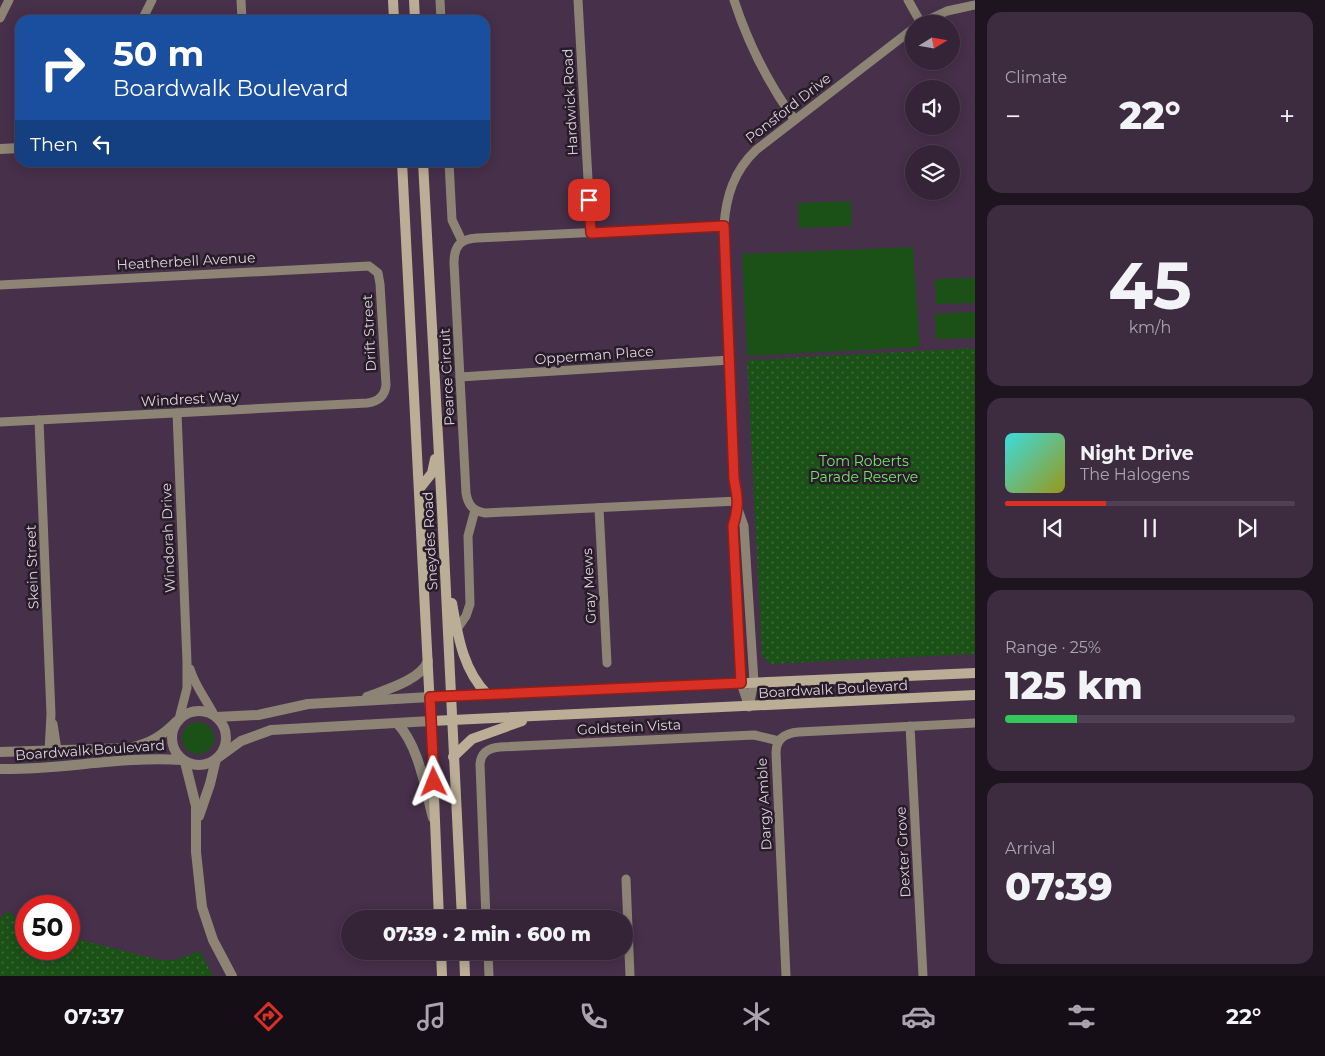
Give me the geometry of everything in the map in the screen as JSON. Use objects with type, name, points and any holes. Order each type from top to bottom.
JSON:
[{"type":"main road","points":[[393,0],[394,15]]},
{"type":"main road","points":[[414,0],[416,15]]},
{"type":"main road","name":"Sneydes Road","points":[[403,167],[420,488],[439,910]]},
{"type":"main road","name":"Sneydes Road","points":[[423,167],[445,558],[462,910]]},
{"type":"main road","points":[[420,488],[434,470],[437,426]]},
{"type":"main road","points":[[445,558],[457,629],[467,664],[475,680],[487,694]]},
{"type":"main road","name":"Boardwalk Boulevard","points":[[430,697],[975,673]]},
{"type":"main road","name":"Boardwalk Boulevard","points":[[431,722],[975,695]]},
{"type":"main road","points":[[453,757],[472,739],[534,717]]},
{"type":"main road","points":[[441,960],[442,976]]},
{"type":"main road","points":[[464,960],[465,976]]},
{"type":"street","points":[[0,18],[9,0]]},
{"type":"street","points":[[144,15],[152,0]]},
{"type":"street","points":[[241,0],[242,15]]},
{"type":"street","points":[[440,0],[441,15]]},
{"type":"street","name":"Hardwick Road","points":[[578,0],[591,233]]},
{"type":"street","points":[[734,0],[757,57],[774,89],[794,120]]},
{"type":"street","points":[[908,0],[914,15]]},
{"type":"street","name":"Ponsford Drive","points":[[939,15],[947,11],[975,5]]},
{"type":"street","name":"Ponsford Drive","points":[[749,707],[754,682],[744,526],[734,479],[724,226],[728,198],[740,169],[756,150],[905,35]]},
{"type":"street","points":[[0,149],[15,148]]},
{"type":"street","points":[[449,167],[452,220],[462,241],[477,238],[724,226]]},
{"type":"street","name":"Pearce Circuit","points":[[462,241],[456,250],[454,259],[466,493],[468,502],[475,510]]},
{"type":"street","name":"Heatherbell Avenue","points":[[0,285],[363,265],[372,267]]},
{"type":"street","name":"Drift Street","points":[[372,267],[379,277],[381,303],[386,385],[380,398]]},
{"type":"street","name":"Opperman Place","points":[[460,377],[730,360]]},
{"type":"street","name":"Windrest Way","points":[[0,422],[367,403],[375,402],[380,398]]},
{"type":"street","name":"Windorah Drive","points":[[176,413],[187,662],[187,688],[178,720]]},
{"type":"street","name":"Skein Street","points":[[39,420],[53,751]]},
{"type":"street","points":[[448,639],[466,616],[470,604],[468,536],[475,510],[488,513],[738,505]]},
{"type":"street","name":"Ponsford Drive","points":[[738,505],[733,526],[741,683],[749,707]]},
{"type":"street","name":"Gray Mews","points":[[599,508],[607,663]]},
{"type":"street","points":[[359,701],[416,676],[426,667],[428,661]]},
{"type":"street","name":"Windorah Drive","points":[[187,662],[194,683],[215,716]]},
{"type":"street","name":"Boardwalk Boulevard","points":[[215,716],[258,715],[308,704],[430,697]]},
{"type":"street","points":[[197,822],[194,795],[183,761],[172,746],[171,737],[178,720],[187,713],[205,711],[215,716],[222,724],[226,741],[224,749],[218,758],[197,822],[195,840],[197,865],[202,907],[213,940],[232,976]]},
{"type":"street","name":"Boardwalk Boulevard","points":[[0,752],[129,748],[140,746],[158,738],[178,720]]},
{"type":"street","name":"Boardwalk Boulevard","points":[[218,758],[241,741],[270,730],[431,722]]},
{"type":"street","points":[[398,723],[405,732],[412,748],[422,776],[436,829]]},
{"type":"street","name":"Dargy Amble","points":[[786,976],[776,753],[779,741],[788,734],[799,732],[975,723]]},
{"type":"street","name":"Dexter Grove","points":[[910,726],[923,976]]},
{"type":"street","name":"Goldstein Vista","points":[[486,910],[480,761],[488,750],[497,747],[754,734],[779,741]]},
{"type":"street","name":"Boardwalk Boulevard","points":[[0,769],[144,758],[183,761]]},
{"type":"street","points":[[183,761],[193,765],[201,765],[218,758]]},
{"type":"street","points":[[626,879],[630,976]]},
{"type":"street","points":[[488,960],[489,976]]},
{"type":"green space","points":[[851,201],[852,226],[799,228],[798,203]]},
{"type":"green space","points":[[913,247],[920,347],[747,356],[742,254]]},
{"type":"green space","points":[[975,278],[975,303],[936,304],[935,279]]},
{"type":"green space","points":[[975,312],[975,338],[936,339],[935,314]]},
{"type":"green space","name":"Tom Roberts Parade Reserve","points":[[975,348],[975,654],[771,664],[762,656],[747,360]]},
{"type":"green space","points":[[198,722],[204,723],[209,727],[213,732],[213,744],[209,749],[204,753],[198,754],[192,753],[187,749],[183,744],[182,738],[183,732],[187,727],[192,723]]},
{"type":"green space","points":[[9,911],[15,917],[15,960],[80,960],[80,940],[160,960],[175,960],[200,951],[213,976],[0,976],[0,918]]},
{"type":"route","points":[[434,782],[430,697],[741,683],[733,526],[738,509],[738,501],[734,479],[724,226],[591,233],[589,200]]}]
